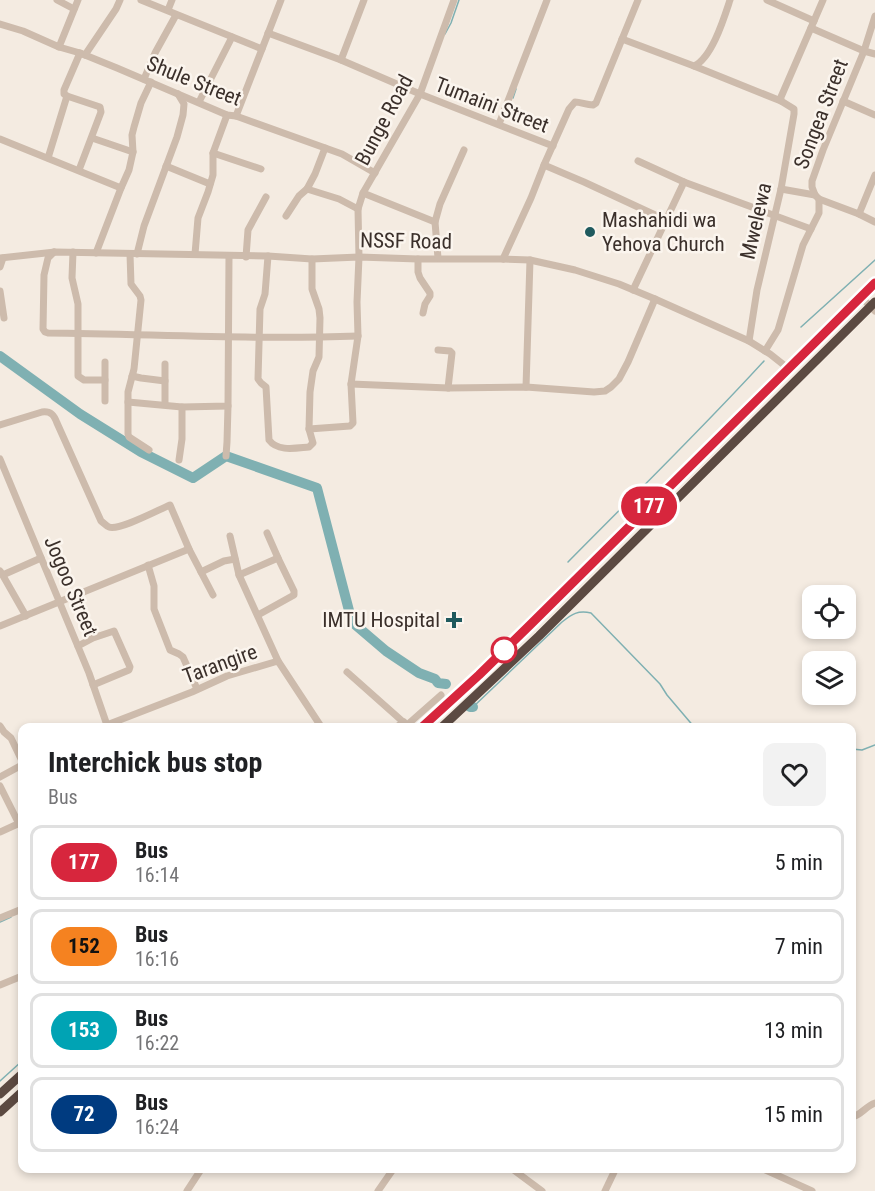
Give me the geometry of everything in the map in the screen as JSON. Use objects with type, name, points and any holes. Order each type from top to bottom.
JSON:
[{"type":"highway","points":[[426,723],[464,689],[875,283]]},
{"type":"highway","points":[[447,723],[873,306]]},
{"type":"highway","points":[[0,1094],[18,1078]]},
{"type":"highway","points":[[0,1112],[18,1096]]},
{"type":"street","points":[[57,0],[74,9]]},
{"type":"street","points":[[59,46],[78,0]]},
{"type":"street","points":[[79,171],[101,112],[100,107],[67,96],[64,90],[82,54],[116,9],[120,0]]},
{"type":"street","points":[[141,0],[262,49]]},
{"type":"street","points":[[168,10],[172,0]]},
{"type":"street","points":[[236,116],[281,0]]},
{"type":"street","points":[[341,60],[364,0]]},
{"type":"street","name":"Bunge Road","points":[[309,429],[351,425],[353,420],[351,384],[358,336],[358,208],[363,193],[420,94],[454,0]]},
{"type":"street","points":[[499,124],[547,0]]},
{"type":"street","points":[[638,0],[622,39],[781,101],[823,0]]},
{"type":"street","points":[[694,66],[707,54],[730,0]]},
{"type":"street","points":[[766,0],[838,39],[875,54]]},
{"type":"street","points":[[96,254],[129,170],[133,152],[132,135],[155,53],[176,15]]},
{"type":"street","name":"Songea Street","points":[[875,16],[864,51],[812,181],[812,188],[817,197],[875,222]]},
{"type":"street","name":"Shule Street","points":[[0,24],[82,54],[227,115],[236,116],[342,154],[375,173]]},
{"type":"street","name":"Tumaini Street","points":[[268,33],[341,60],[420,94],[553,146]]},
{"type":"street","points":[[199,102],[232,37]]},
{"type":"street","name":"Tumaini Street","points":[[503,259],[572,104],[580,102],[592,105],[596,102],[622,39]]},
{"type":"street","points":[[148,450],[128,434],[128,402],[141,300],[131,284],[134,254],[177,137],[184,108],[176,92]]},
{"type":"street","points":[[48,158],[67,96]]},
{"type":"street","name":"Mwelewa","points":[[749,341],[757,290],[782,189],[794,109],[781,101]]},
{"type":"street","points":[[843,101],[875,115]]},
{"type":"street","points":[[195,254],[198,218],[213,175],[213,153],[227,115]]},
{"type":"street","points":[[92,138],[133,152]]},
{"type":"street","points":[[0,139],[121,188]]},
{"type":"street","points":[[286,216],[299,196],[307,189],[325,148]]},
{"type":"street","points":[[438,258],[435,222],[440,204],[464,150]]},
{"type":"street","points":[[213,153],[261,169]]},
{"type":"street","points":[[638,161],[684,182],[811,229]]},
{"type":"street","points":[[544,165],[666,220]]},
{"type":"street","points":[[166,166],[210,184]]},
{"type":"street","points":[[859,214],[875,175]]},
{"type":"street","points":[[633,290],[684,182]]},
{"type":"street","points":[[307,189],[339,199],[358,208]]},
{"type":"street","points":[[765,351],[778,330],[803,245],[819,213],[817,197],[782,189]]},
{"type":"street","points":[[363,193],[435,222]]},
{"type":"street","points":[[246,257],[248,230],[266,197]]},
{"type":"street","points":[[55,252],[48,258],[44,275],[43,329],[48,333],[260,338],[358,336]]},
{"type":"street","points":[[73,252],[72,278],[78,304],[78,376],[84,380],[105,380]]},
{"type":"street","name":"NSSF Road","points":[[2,258],[73,252],[312,259],[359,257],[530,260],[575,270],[655,299],[749,341],[789,369]]},
{"type":"street","points":[[226,456],[229,256]]},
{"type":"street","points":[[268,256],[265,294],[260,309],[258,379],[266,387],[269,440],[280,448],[309,447],[313,443],[309,429],[310,392],[313,371],[319,357],[320,338],[319,309],[312,289],[312,259]]},
{"type":"street","points":[[0,267],[2,258]]},
{"type":"street","points":[[418,259],[420,278],[430,292],[423,313]]},
{"type":"street","points":[[526,387],[530,260]]},
{"type":"street","points":[[0,291],[4,318]]},
{"type":"street","points":[[861,297],[873,306]]},
{"type":"street","points":[[351,384],[448,388],[526,387],[604,391],[612,387],[619,379],[655,299]]},
{"type":"street","points":[[438,350],[452,353],[448,388]]},
{"type":"street","points":[[105,362],[105,401]]},
{"type":"street","points":[[165,364],[165,404]]},
{"type":"street","points":[[132,376],[165,381]]},
{"type":"street","points":[[128,402],[182,406],[228,406]]},
{"type":"street","points":[[179,460],[182,439],[182,406]]},
{"type":"street","points":[[0,425],[42,411],[51,413],[101,521],[109,527],[133,522],[170,505],[189,549],[213,595]]},
{"type":"street","name":"Jogoo Street","points":[[0,459],[3,477],[41,558],[78,646],[93,685],[103,723]]},
{"type":"street","points":[[258,615],[294,595],[267,532]]},
{"type":"street","points":[[230,536],[239,575],[278,661]]},
{"type":"street","points":[[0,626],[189,549]]},
{"type":"street","points":[[1,572],[5,574],[41,558]]},
{"type":"street","points":[[239,575],[278,558]]},
{"type":"street","points":[[201,572],[224,561],[235,560]]},
{"type":"street","points":[[148,565],[154,586],[154,609],[163,634],[170,650],[183,657],[197,689]]},
{"type":"street","points":[[1,572],[26,616]]},
{"type":"street","points":[[78,646],[114,631],[130,667],[129,670],[93,685]]},
{"type":"street","name":"Tarangire","points":[[112,723],[227,676],[278,661],[319,723]]},
{"type":"street","points":[[347,672],[405,723]]},
{"type":"street","points":[[409,723],[441,695]]},
{"type":"street","points":[[0,726],[12,738],[18,753]]},
{"type":"street","points":[[0,777],[18,766]]},
{"type":"street","points":[[0,786],[18,818]]},
{"type":"street","points":[[0,832],[18,824]]},
{"type":"street","points":[[0,916],[18,910]]},
{"type":"street","points":[[0,985],[18,978]]},
{"type":"street","points":[[856,1116],[870,1104],[875,1103]]},
{"type":"street","points":[[187,1191],[199,1173]]},
{"type":"street","points":[[378,1191],[391,1173]]},
{"type":"street","points":[[518,1173],[542,1191]]},
{"type":"street","points":[[605,1191],[613,1173]]},
{"type":"street","points":[[772,1173],[812,1191]]},
{"type":"waterway","points":[[445,34],[459,0]]},
{"type":"waterway","points":[[513,98],[516,89]]},
{"type":"waterway","points":[[801,327],[875,260]]},
{"type":"waterway","points":[[0,356],[80,414],[141,452],[193,478],[226,456],[317,488],[352,622],[386,651],[419,673],[435,679],[438,683],[446,684]]},
{"type":"waterway","points":[[568,562],[764,361]]},
{"type":"waterway","points":[[473,707],[562,622],[575,613],[586,612],[591,613],[660,684],[691,723]]},
{"type":"waterway","points":[[856,749],[862,750],[875,745]]},
{"type":"waterway","points":[[0,922],[11,917]]},
{"type":"waterway","points":[[0,1081],[18,1065]]},
{"type":"bus line","name":"177","points":[[426,723],[583,573],[875,283]]},
{"type":"place","name":"Mashahidi wa Yehova Church","points":[[590,232]]},
{"type":"place","name":"IMTU Hospital","points":[[454,620]]}]
